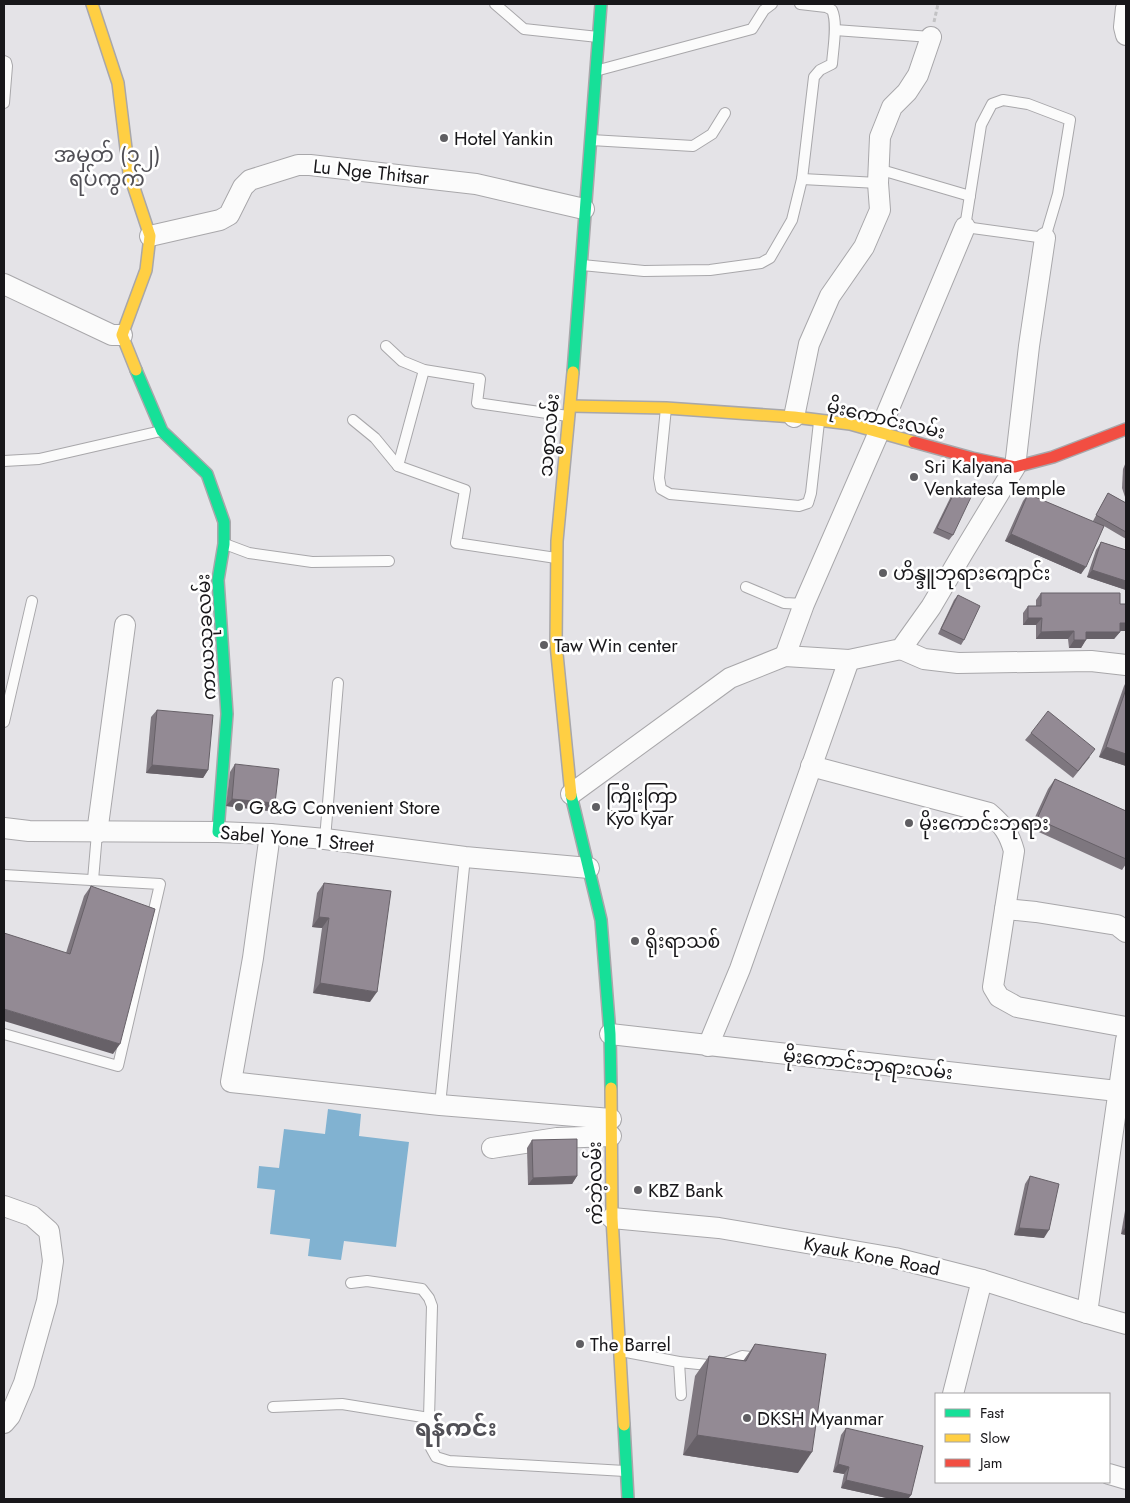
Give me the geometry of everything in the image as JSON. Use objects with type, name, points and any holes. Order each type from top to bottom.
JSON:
[{"type":"main road","points":[[92,4],[118,83],[129,173],[150,236],[146,270],[122,335]]},
{"type":"main road","name":"သစ္စာလမ်း","points":[[589,868],[571,794],[556,644],[557,541],[601,4]]},
{"type":"main road","name":"ကာယသုခလမ်း","points":[[122,335],[162,431],[207,474],[224,522],[224,544],[218,580],[227,714],[218,832]]},
{"type":"main road","name":"မိုးကောင်းလမ်း","points":[[569,411],[666,408],[794,417],[850,424],[972,458],[1015,467],[1053,458],[1126,428]]},
{"type":"main road","name":"ကံဘဲ့လမ်း","points":[[589,868],[601,920],[610,1034],[612,1218],[628,1499]]},
{"type":"street","points":[[1126,8],[1124,27],[1126,35]]},
{"type":"street","points":[[794,417],[809,344],[830,296],[864,247],[880,210],[878,176],[880,137],[892,107],[918,75],[931,37]]},
{"type":"street","name":"Lu Nge Thitsar","points":[[150,236],[220,220],[229,215],[243,187],[250,180],[298,165],[476,184],[584,209]]},
{"type":"street","points":[[785,656],[804,604],[965,227]]},
{"type":"street","points":[[901,649],[931,607],[1015,467],[1029,346],[1045,238]]},
{"type":"street","points":[[4,284],[112,335],[122,335]]},
{"type":"street","points":[[97,833],[125,625]]},
{"type":"street","points":[[571,794],[730,678],[785,656],[849,660],[901,649],[924,659],[958,664],[1091,660],[1126,665]]},
{"type":"street","points":[[708,1046],[740,969],[849,660]]},
{"type":"street","points":[[812,766],[989,813],[1000,822],[1010,836],[1014,851],[992,986],[999,997],[1017,1007],[1126,1027]]},
{"type":"street","name":"Sabel Yone 1 Street","points":[[4,828],[29,831],[97,833],[218,832],[270,834],[466,857],[589,868]]},
{"type":"street","points":[[270,834],[253,958],[231,1082],[440,1105],[611,1127]]},
{"type":"street","points":[[1005,909],[1117,925],[1126,932]]},
{"type":"street","name":"မိုးကောင်းဘုရားလမ်း","points":[[610,1034],[1123,1092]]},
{"type":"street","points":[[1087,1313],[1123,1092],[1126,1040]]},
{"type":"street","points":[[492,1148],[611,1127]]},
{"type":"street","points":[[4,1206],[32,1216],[49,1231],[53,1261],[47,1301],[26,1374],[10,1416],[4,1423]]},
{"type":"street","name":"Kyauk Kone Road","points":[[612,1218],[729,1230],[895,1258],[982,1280],[1126,1324]]},
{"type":"street","points":[[953,1393],[982,1280]]},
{"type":"street","points":[[1110,1474],[1126,1478]]},
{"type":"lane","points":[[496,4],[524,29],[599,38]]},
{"type":"lane","points":[[596,70],[752,29],[764,10],[772,4]]},
{"type":"lane","points":[[581,265],[644,271],[710,270],[761,263],[770,258],[792,220],[802,179],[814,77],[820,70],[832,64],[835,30],[832,10],[826,7],[800,4]]},
{"type":"lane","points":[[835,30],[931,37]]},
{"type":"lane","points":[[4,61],[7,66],[4,103]]},
{"type":"lane","points":[[1003,100],[1028,104],[1070,120],[1058,194],[1045,238],[965,227],[970,196],[981,125],[992,104],[1003,100]]},
{"type":"lane","points":[[590,140],[693,146],[712,134],[725,113]]},
{"type":"lane","points":[[802,179],[878,176],[970,196]]},
{"type":"lane","points":[[386,346],[402,361],[424,370],[480,379],[477,403],[569,411]]},
{"type":"lane","points":[[398,466],[424,370]]},
{"type":"lane","points":[[666,408],[659,478],[661,489],[670,494],[799,506],[808,503],[811,493],[819,421]]},
{"type":"lane","points":[[353,420],[375,438],[398,466],[465,490],[456,543],[557,558]]},
{"type":"lane","points":[[4,461],[39,459],[162,431]]},
{"type":"lane","points":[[224,544],[249,553],[312,562],[389,561]]},
{"type":"lane","points":[[746,587],[784,603],[804,604]]},
{"type":"lane","points":[[4,722],[32,601]]},
{"type":"lane","points":[[325,839],[338,683]]},
{"type":"lane","points":[[93,880],[97,833]]},
{"type":"lane","points":[[440,1105],[466,857]]},
{"type":"lane","points":[[4,875],[160,884],[118,1066],[4,1034]]},
{"type":"lane","points":[[351,1283],[368,1281],[422,1289],[429,1298],[432,1306],[429,1418],[431,1448],[436,1457],[449,1461],[626,1471]]},
{"type":"lane","points":[[620,1351],[679,1362],[708,1364],[725,1363],[742,1356],[765,1359]]},
{"type":"lane","points":[[679,1362],[681,1395]]},
{"type":"lane","points":[[273,1407],[342,1404],[429,1418]]},
{"type":"water","points":[[328,1109],[361,1114],[359,1136],[409,1142],[396,1247],[344,1241],[341,1260],[308,1256],[310,1239],[270,1234],[275,1190],[257,1188],[259,1166],[279,1168],[284,1129],[325,1134]]},
{"type":"building","points":[[957,487],[972,495],[953,535],[937,528]]},
{"type":"building","points":[[1108,493],[1126,503],[1126,532],[1096,515]]},
{"type":"building","points":[[1028,494],[1104,526],[1086,567],[1011,534]]},
{"type":"building","points":[[1101,542],[1126,550],[1126,581],[1092,570]]},
{"type":"building","points":[[1041,593],[1120,593],[1120,604],[1126,604],[1126,623],[1120,623],[1120,632],[1086,632],[1086,640],[1074,640],[1074,631],[1041,632],[1042,618],[1028,618],[1028,606],[1041,606]]},
{"type":"building","points":[[958,595],[980,606],[964,640],[941,629]]},
{"type":"building","points":[[1126,689],[1126,754],[1106,747]]},
{"type":"building","points":[[157,710],[213,715],[208,770],[152,765]]},
{"type":"building","points":[[1048,711],[1095,749],[1078,771],[1031,733]]},
{"type":"building","points":[[235,764],[279,769],[275,803],[232,799]]},
{"type":"building","points":[[1055,779],[1126,811],[1126,859],[1037,819]]},
{"type":"building","points":[[324,883],[391,891],[377,992],[320,983],[329,918],[319,917]]},
{"type":"building","points":[[91,886],[155,909],[120,1044],[4,1009],[4,933],[70,954]]},
{"type":"building","points":[[577,1139],[577,1176],[533,1178],[532,1140]]},
{"type":"building","points":[[1030,1176],[1059,1184],[1049,1230],[1019,1228]]},
{"type":"building","name":"DKSH Myanmar","points":[[755,1344],[826,1354],[812,1452],[697,1435],[709,1356],[746,1361]]},
{"type":"building","points":[[846,1428],[923,1446],[911,1495],[846,1480],[849,1467],[838,1464]]},
{"type":"traffic: fast","points":[[573,372],[601,4]]},
{"type":"traffic: fast","points":[[136,370],[162,431],[207,474],[224,522],[224,544],[218,580],[227,714],[218,832]]},
{"type":"traffic: fast","points":[[571,795],[601,920],[610,1034],[611,1088]]},
{"type":"traffic: fast","points":[[624,1425],[628,1499]]},
{"type":"traffic: slow","points":[[92,4],[118,83],[129,173],[150,236],[146,270],[122,335],[136,370]]},
{"type":"traffic: slow","points":[[571,795],[556,644],[557,541],[573,372]]},
{"type":"traffic: slow","points":[[570,406],[666,408],[794,417],[850,424],[914,442]]},
{"type":"traffic: slow","points":[[611,1088],[612,1218],[624,1425]]},
{"type":"traffic: jam","points":[[914,442],[972,458],[1015,467],[1053,457],[1126,429]]},
{"type":"place","name":"Hotel Yankin","points":[[444,138]]},
{"type":"place","name":"Sri Kalyana Venkatesa Temple","points":[[914,477]]},
{"type":"place","name":"ဟိန္ဒူဘုရားကျောင်း","points":[[883,573]]},
{"type":"place","name":"Taw Win center","points":[[544,645]]},
{"type":"place","name":"G &G Convenient Store","points":[[239,807]]},
{"type":"place","name":"ကြိုးကြာ Kyo Kyar","points":[[596,807]]},
{"type":"place","name":"မိုးကောင်းဘုရား","points":[[909,823]]},
{"type":"place","name":"ရိုးရာသစ်","points":[[635,941]]},
{"type":"place","name":"KBZ Bank","points":[[638,1190]]},
{"type":"place","name":"The Barrel","points":[[580,1344]]},
{"type":"place","name":"DKSH Myanmar","points":[[747,1418]]},
{"type":"district","name":"အမှတ် (၁၂) ရပ်ကွက်","points":[[107,167]]},
{"type":"district","name":"ရန်ကင်း","points":[[456,1427]]}]
